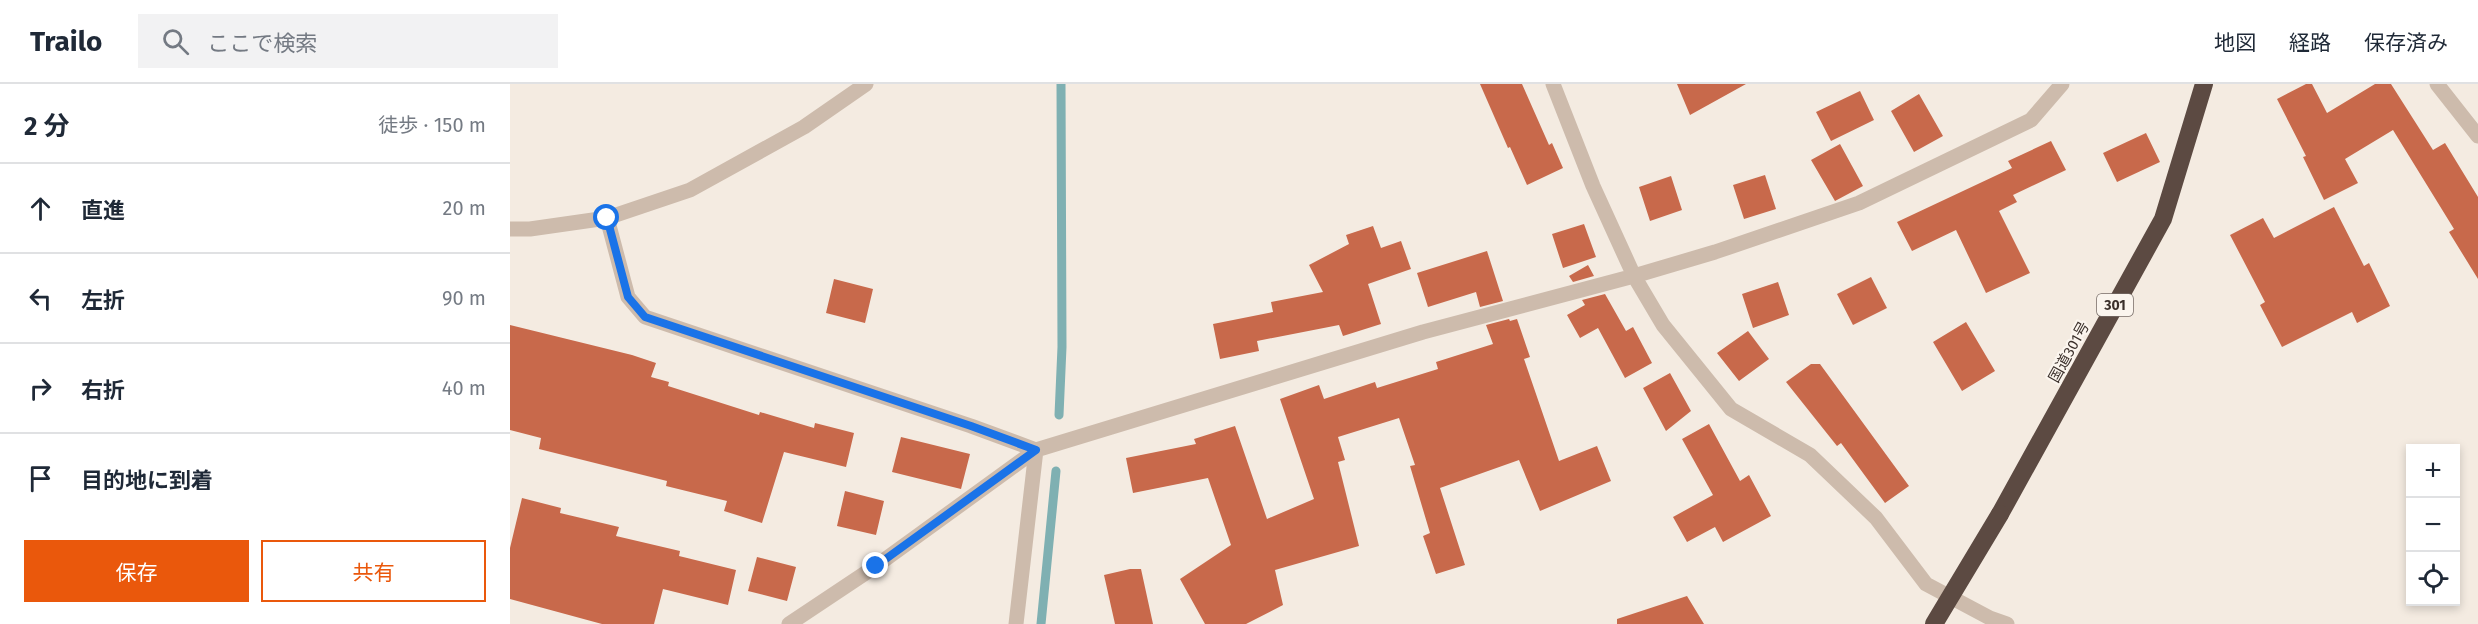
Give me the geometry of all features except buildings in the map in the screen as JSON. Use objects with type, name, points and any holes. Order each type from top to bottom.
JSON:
[{"type":"highway","name":"国道301号","points":[[1934,624],[2000,514],[2163,219],[2204,84]]},
{"type":"street","points":[[510,229],[530,229],[607,218],[690,190],[804,127],[866,84]]},
{"type":"street","points":[[1553,84],[1593,186],[1634,276],[1663,326],[1731,409],[1810,455],[1876,518],[1926,584],[1990,618],[2007,624]]},
{"type":"street","points":[[789,624],[876,566],[1036,450],[1423,332],[1715,252],[1859,202],[2031,120],[2062,84]]},
{"type":"street","points":[[2437,84],[2478,136]]},
{"type":"street","points":[[607,218],[628,297],[645,317],[960,422],[1036,450]]},
{"type":"street","points":[[1016,624],[1036,450]]},
{"type":"waterway","points":[[1059,415],[1062,347],[1061,84]]},
{"type":"waterway","points":[[1041,624],[1056,471]]},
{"type":"route","points":[[607,218],[628,297],[645,317],[1036,450],[876,566]]}]
